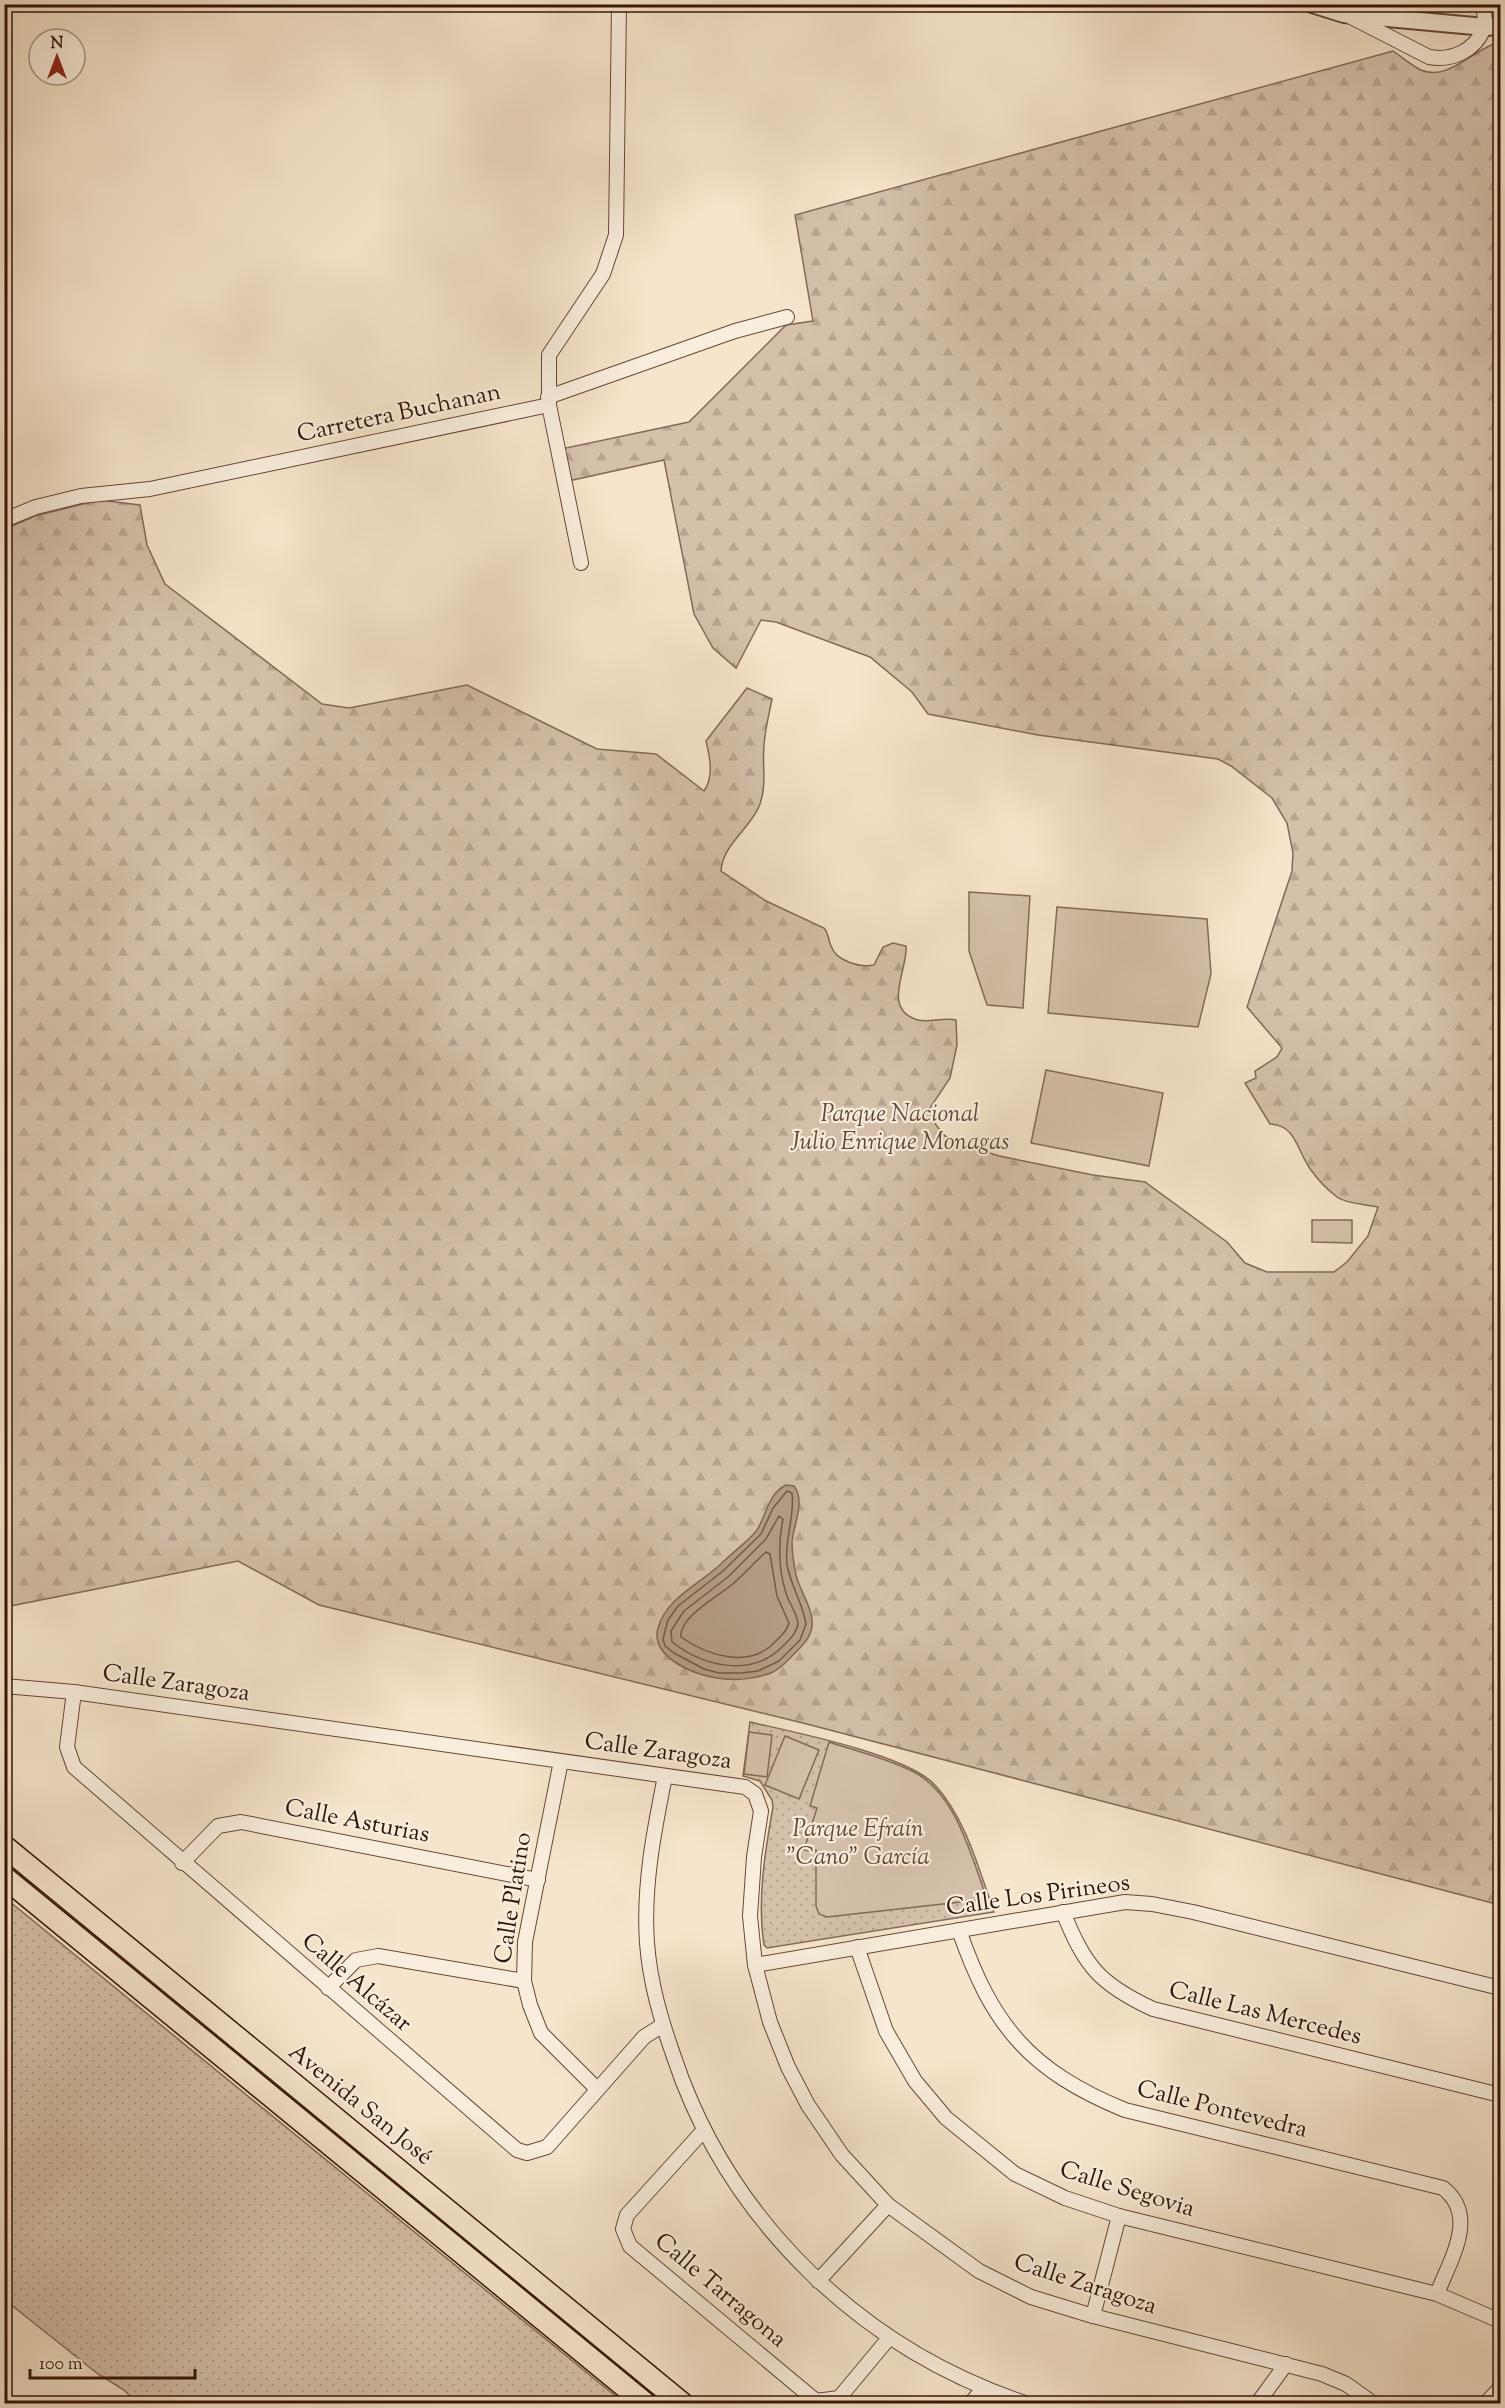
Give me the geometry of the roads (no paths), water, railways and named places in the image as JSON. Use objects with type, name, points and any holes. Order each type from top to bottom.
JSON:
[{"type":"main road","name":"Avenida San José","points":[[4,1846],[683,2403]]},
{"type":"main road","name":"Avenida San José","points":[[4,1877],[646,2403]]},
{"type":"street","points":[[581,563],[549,401],[549,355],[603,274],[616,235],[619,4]]},
{"type":"street","points":[[1312,4],[1344,14],[1429,57],[1440,59],[1458,56],[1469,49],[1492,27]]},
{"type":"street","points":[[1484,4],[1492,27]]},
{"type":"street","points":[[1344,14],[1492,27]]},
{"type":"street","name":"Carretera Buchanan","points":[[4,520],[36,507],[81,496],[150,489],[549,401],[735,331],[787,317]]},
{"type":"street","name":"Calle Zaragoza","points":[[4,1686],[74,1692],[745,1787],[755,1794],[760,1802],[761,1811],[751,1890],[755,1965],[770,2022],[798,2088],[842,2155],[888,2205],[978,2271],[1031,2297],[1094,2316],[1286,2364],[1346,2384],[1374,2403]]},
{"type":"street","name":"Calle Alcázar","points":[[74,1692],[67,1746],[74,1767],[182,1863],[522,2152],[541,2151],[547,2147],[644,2037],[663,2025]]},
{"type":"street","name":"Calle Platino","points":[[561,1761],[525,1942],[524,1981],[542,2032],[597,2090]]},
{"type":"street","points":[[665,1776],[651,1844],[646,1905],[651,1969],[663,2025],[682,2084],[726,2172],[780,2243],[818,2281],[889,2338],[934,2365],[982,2389],[1028,2403]]},
{"type":"street","name":"Calle Asturias","points":[[182,1863],[218,1826],[241,1822],[538,1880]]},
{"type":"street","name":"Calle Los Pirineos","points":[[755,1965],[1125,1902],[1152,1904],[1500,1988]]},
{"type":"street","name":"Calle Las Mercedes","points":[[1063,1912],[1078,1948],[1100,1977],[1122,1994],[1153,2009],[1500,2095]]},
{"type":"street","name":"Calle Pontevedra","points":[[959,1930],[980,1987],[994,2011],[1026,2049],[1078,2090],[1125,2110],[1443,2188],[1450,2193],[1458,2207],[1462,2228],[1437,2294]]},
{"type":"street","name":"Calle Segovia","points":[[857,1947],[886,2031],[915,2081],[946,2118],[1016,2174],[1065,2198],[1119,2216],[1437,2294],[1500,2321]]},
{"type":"street","points":[[328,1988],[356,1960],[378,1956],[524,1981]]},
{"type":"street","name":"Calle Tarragona","points":[[704,2130],[627,2216],[623,2229],[630,2246],[816,2401],[839,2397],[889,2338]]},
{"type":"street","points":[[818,2281],[888,2205]]},
{"type":"street","points":[[1094,2316],[1119,2216]]},
{"type":"street","points":[[1257,2403],[1286,2364]]},
{"type":"street","points":[[1485,2403],[1500,2388]]},
{"type":"street","points":[[970,2403],[982,2389]]},
{"type":"water","points":[[786,1485],[794,1486],[799,1499],[792,1551],[796,1575],[811,1614],[812,1627],[808,1638],[781,1667],[758,1677],[724,1679],[686,1669],[667,1656],[661,1648],[657,1638],[663,1617],[677,1599],[716,1569],[754,1534],[775,1494]]},
{"type":"park label","name":"Parque Nacional Julio Enrique Monagas","points":[[900,1129]]},
{"type":"park label","name":"Parque Efraín \"Cano\" García","points":[[858,1844]]}]
